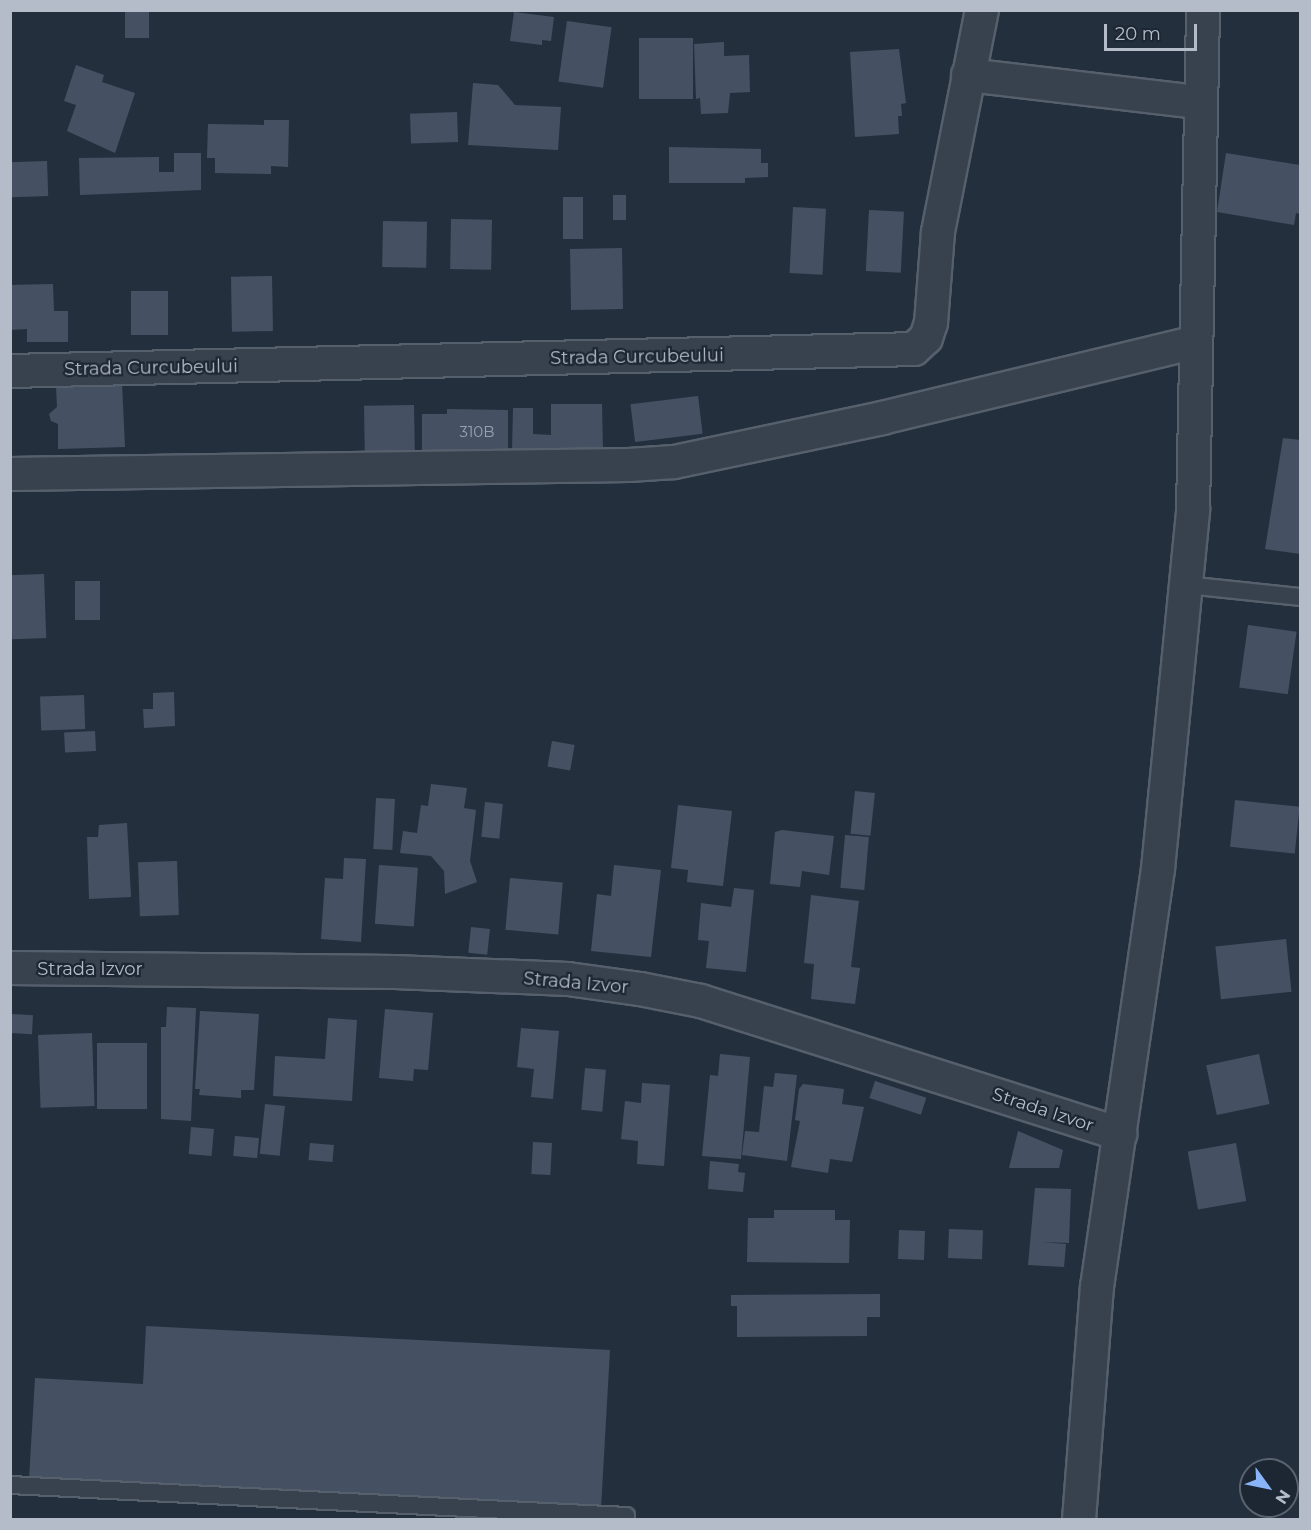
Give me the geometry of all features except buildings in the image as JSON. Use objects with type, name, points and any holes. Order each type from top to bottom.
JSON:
[{"type":"street","name":"Strada Curcubeului","points":[[10,371],[914,349],[926,338],[931,323],[938,232],[982,10]]},
{"type":"street","points":[[1079,1520],[1097,1287],[1158,869],[1193,510],[1193,343],[1203,10]]},
{"type":"street","points":[[968,75],[1199,102]]},
{"type":"street","points":[[10,474],[629,465],[674,462],[882,418],[1193,343]]},
{"type":"street","name":"Strada Izvor","points":[[10,968],[395,972],[568,979],[640,989],[701,1001],[1120,1134]]},
{"type":"lane","points":[[1186,585],[1300,597]]},
{"type":"lane","points":[[10,1485],[626,1516]]}]
